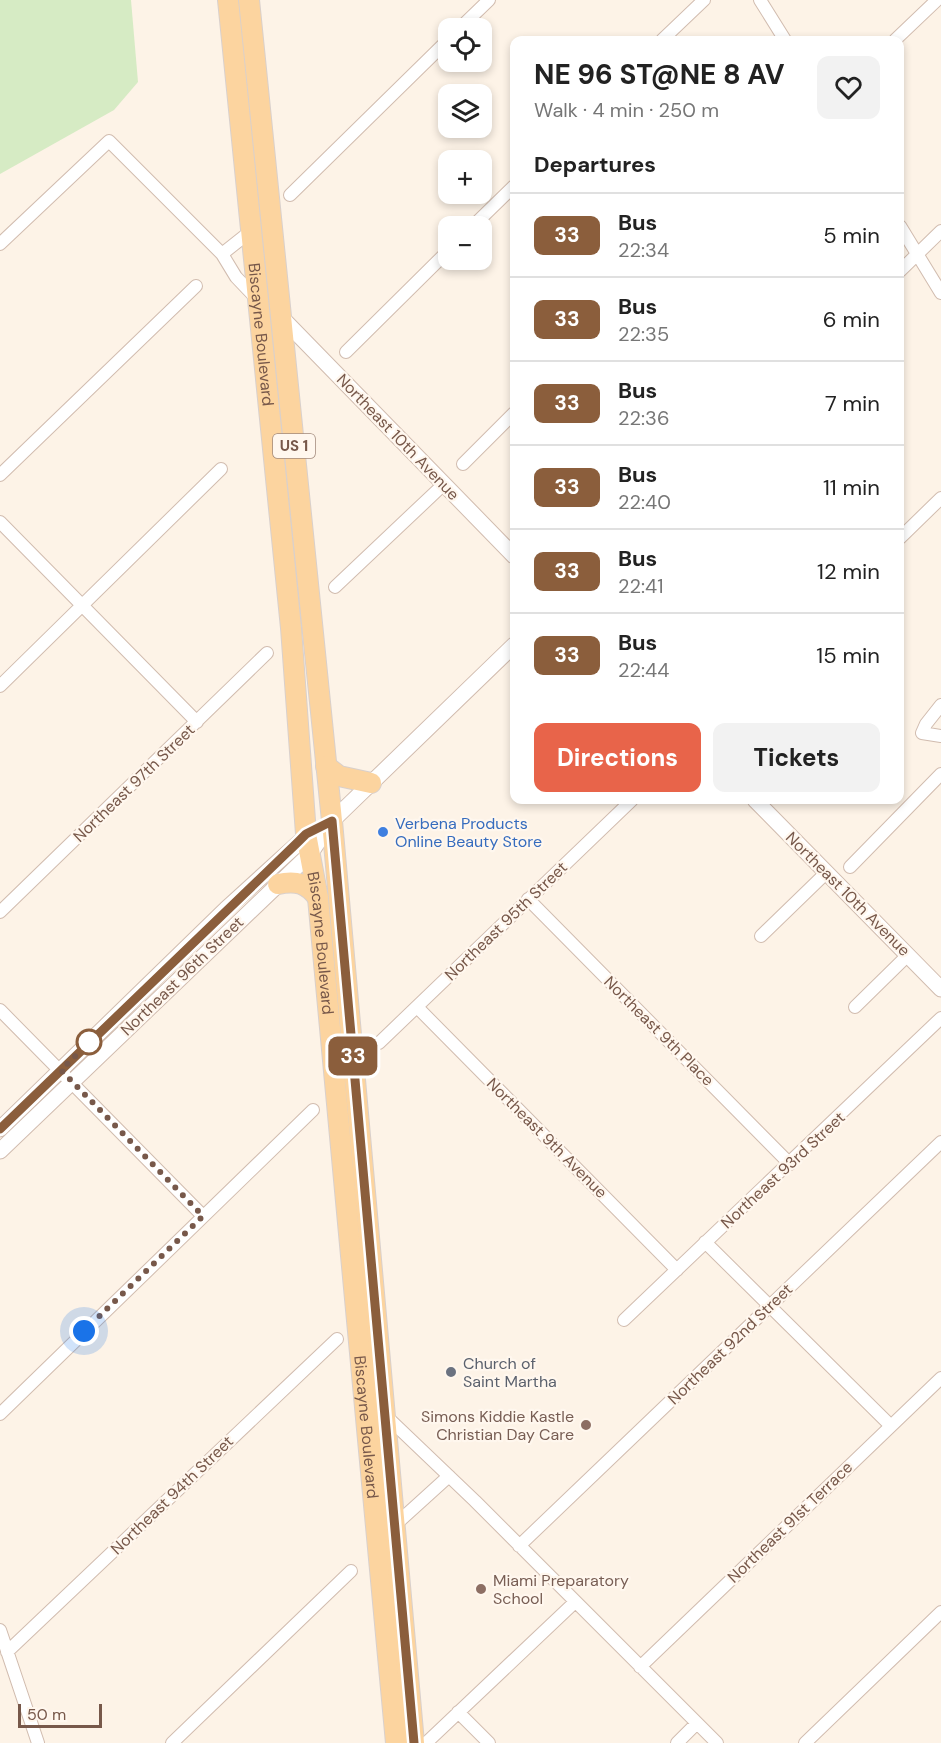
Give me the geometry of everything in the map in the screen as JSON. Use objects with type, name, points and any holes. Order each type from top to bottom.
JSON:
[{"type":"main road","name":"Biscayne Boulevard","points":[[228,0],[291,627],[306,834],[318,898],[396,1743]]},
{"type":"main road","name":"Biscayne Boulevard","points":[[249,0],[332,821],[414,1743]]},
{"type":"main road","points":[[326,766],[339,776],[371,783]]},
{"type":"main road","points":[[278,884],[293,880],[305,885],[318,898]]},
{"type":"main road","points":[[345,1188],[354,1211],[368,1223]]},
{"type":"main road","points":[[362,1386],[374,1406],[386,1416]]},
{"type":"street","points":[[470,18],[489,0]]},
{"type":"street","points":[[666,36],[704,0]]},
{"type":"street","points":[[760,0],[782,36]]},
{"type":"street","points":[[899,36],[937,0]]},
{"type":"street","points":[[290,195],[438,49]]},
{"type":"street","points":[[0,244],[109,141],[222,254],[236,278],[258,299]]},
{"type":"street","points":[[483,216],[510,190]]},
{"type":"street","points":[[222,254],[251,231]]},
{"type":"street","points":[[904,267],[941,231]]},
{"type":"street","points":[[904,232],[941,293]]},
{"type":"street","points":[[346,352],[438,261]]},
{"type":"street","points":[[0,475],[196,286]]},
{"type":"street","name":"Northeast 10th Avenue","points":[[281,317],[510,552]]},
{"type":"street","points":[[463,464],[510,417]]},
{"type":"street","points":[[0,686],[221,469]]},
{"type":"street","points":[[335,587],[444,483]]},
{"type":"street","points":[[904,534],[941,498]]},
{"type":"street","points":[[0,522],[197,722]]},
{"type":"street","name":"Northeast 96th Street","points":[[0,1151],[310,854],[332,821],[510,649]]},
{"type":"street","name":"Northeast 97th Street","points":[[0,912],[267,652]]},
{"type":"street","points":[[941,705],[922,733],[941,736]]},
{"type":"street","points":[[850,867],[941,774]]},
{"type":"street","name":"Northeast 95th Street","points":[[380,1043],[628,804]]},
{"type":"street","name":"Northeast 10th Avenue","points":[[759,804],[941,990]]},
{"type":"street","name":"Northeast 96th Street","points":[[0,1129],[306,834],[332,821]]},
{"type":"street","points":[[761,936],[827,872]]},
{"type":"street","name":"Northeast 9th Place","points":[[528,899],[790,1164]]},
{"type":"street","points":[[855,1007],[908,955]]},
{"type":"street","name":"Northeast 9th Avenue","points":[[417,1007],[677,1269]]},
{"type":"street","points":[[0,1010],[203,1216]]},
{"type":"street","name":"Northeast 93rd Street","points":[[624,1320],[941,1018]]},
{"type":"street","points":[[0,1414],[314,1110]]},
{"type":"street","name":"Northeast 92nd Street","points":[[519,1545],[941,1142]]},
{"type":"street","points":[[705,1242],[890,1425]]},
{"type":"street","name":"Northeast 94th Street","points":[[7,1652],[337,1339]]},
{"type":"street","name":"Northeast 91st Terrace","points":[[640,1667],[941,1378]]},
{"type":"street","points":[[386,1416],[717,1743]]},
{"type":"street","points":[[395,1525],[449,1476]]},
{"type":"street","points":[[172,1743],[351,1571]]},
{"type":"street","points":[[426,1743],[575,1602]]},
{"type":"street","points":[[805,1743],[941,1612]]},
{"type":"street","points":[[0,1630],[38,1743]]},
{"type":"street","points":[[459,1712],[489,1743]]},
{"type":"street","points":[[677,1743],[697,1724]]},
{"type":"green space","points":[[0,0],[131,0],[138,82],[114,110],[0,174]]},
{"type":"bus line","name":"33","points":[[0,1129],[306,834],[332,821],[414,1743]]},
{"type":"place","name":"Verbena Products Online Beauty Store","points":[[383,832]]},
{"type":"place","name":"Church of Saint Martha","points":[[451,1372]]},
{"type":"place","name":"Simons Kiddie Kastle Christian Day Care","points":[[586,1425]]},
{"type":"place","name":"Miami Preparatory School","points":[[481,1589]]},
{"type":"route","points":[[84,1331],[203,1216],[61,1070],[94,1038],[89,1042]]}]
